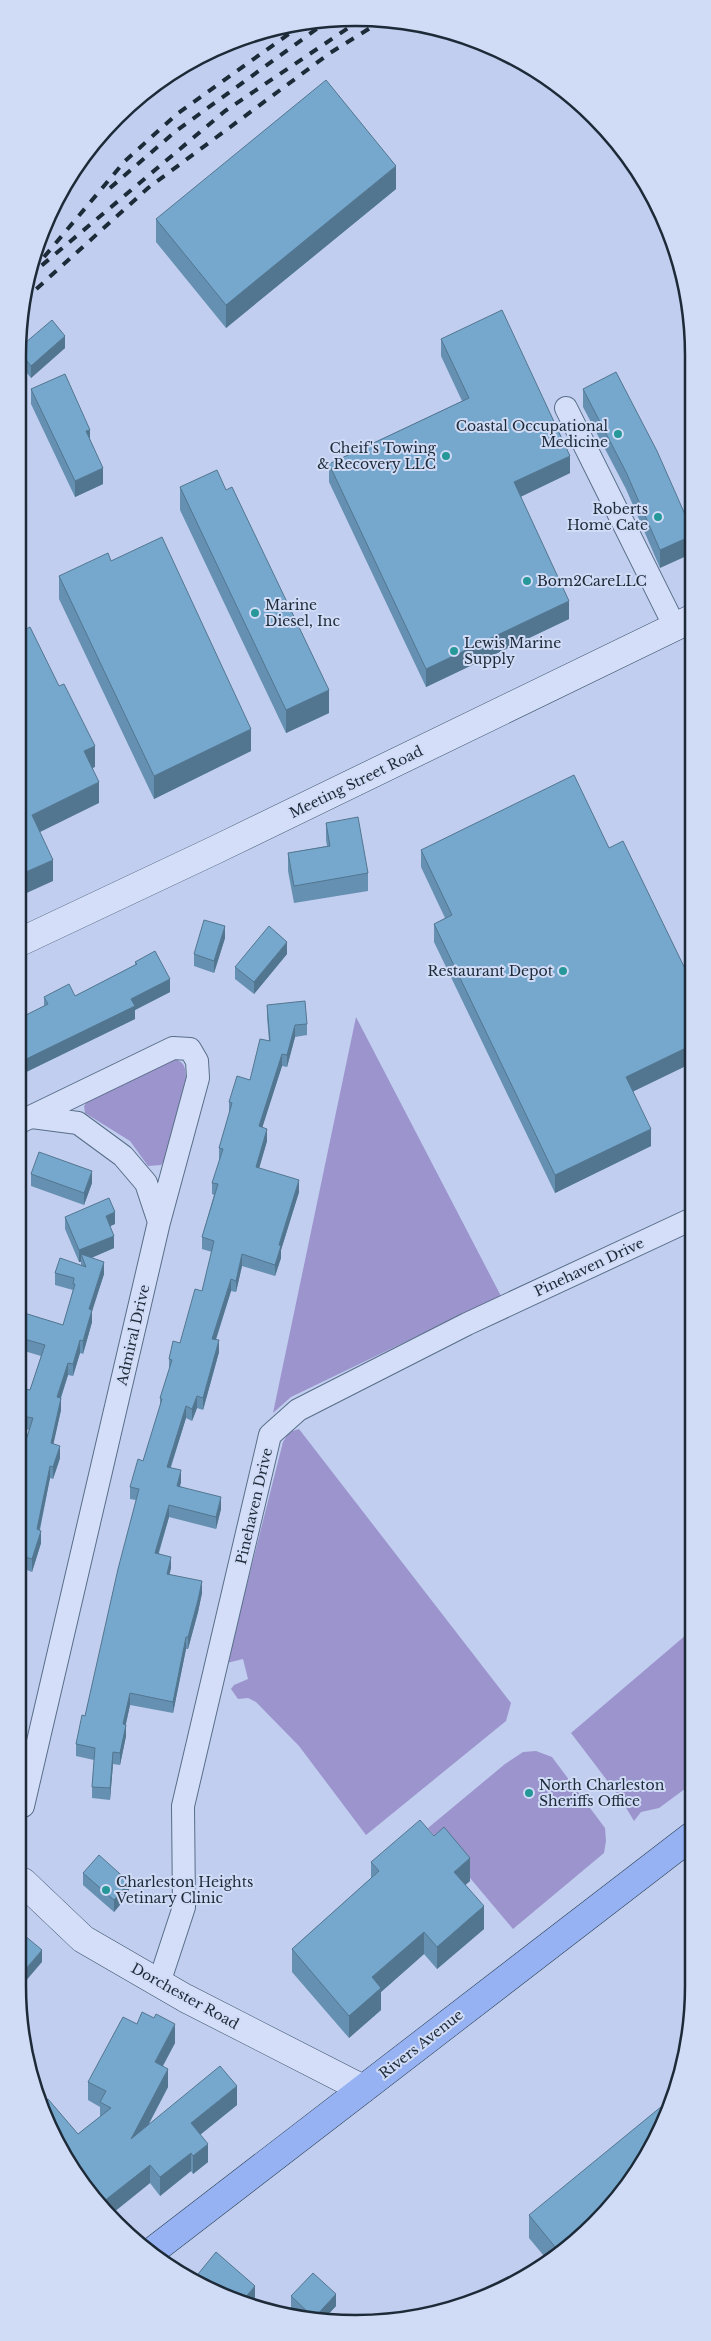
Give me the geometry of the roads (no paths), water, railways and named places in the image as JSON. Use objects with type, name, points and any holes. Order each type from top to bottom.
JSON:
[{"type":"main road","name":"Rivers Avenue","points":[[157,2248],[685,1841]]},
{"type":"street","points":[[566,408],[683,623]]},
{"type":"street","name":"Meeting Street Road","points":[[26,939],[215,850],[683,623]]},
{"type":"street","name":"Admiral Drive","points":[[26,1119],[173,1048],[190,1049],[197,1061],[198,1078],[159,1222],[26,1793]]},
{"type":"street","points":[[26,1119],[78,1123],[123,1156],[146,1183],[159,1222]]},
{"type":"street","name":"Pinehaven Drive","points":[[159,1983],[184,1907],[183,1806],[270,1435],[298,1410],[467,1324],[685,1222]]},
{"type":"street","name":"Dorchester Road","points":[[26,1885],[83,1939],[159,1983],[363,2090]]},
{"type":"railway","points":[[37,269],[225,111],[351,26]]},
{"type":"railway","points":[[33,292],[148,188],[330,53],[372,27]]},
{"type":"railway","points":[[110,188],[176,131],[317,29]]},
{"type":"railway","points":[[44,257],[125,161],[177,114],[290,33]]},
{"type":"place","name":"Coastal Occupational Medicine","points":[[618,434]]},
{"type":"place","name":"Cheif's Towing & Recovery LLC","points":[[446,456]]},
{"type":"place","name":"Roberts Home Cate","points":[[658,517]]},
{"type":"place","name":"Born2CareLLC","points":[[527,581]]},
{"type":"place","name":"Marine Diesel, Inc","points":[[255,613]]},
{"type":"place","name":"Lewis Marine Supply","points":[[454,651]]},
{"type":"place","name":"Restaurant Depot","points":[[563,971]]},
{"type":"place","name":"North Charleston Sheriffs Office","points":[[529,1793]]},
{"type":"place","name":"Charleston Heights Vetinary Clinic","points":[[106,1890]]}]
